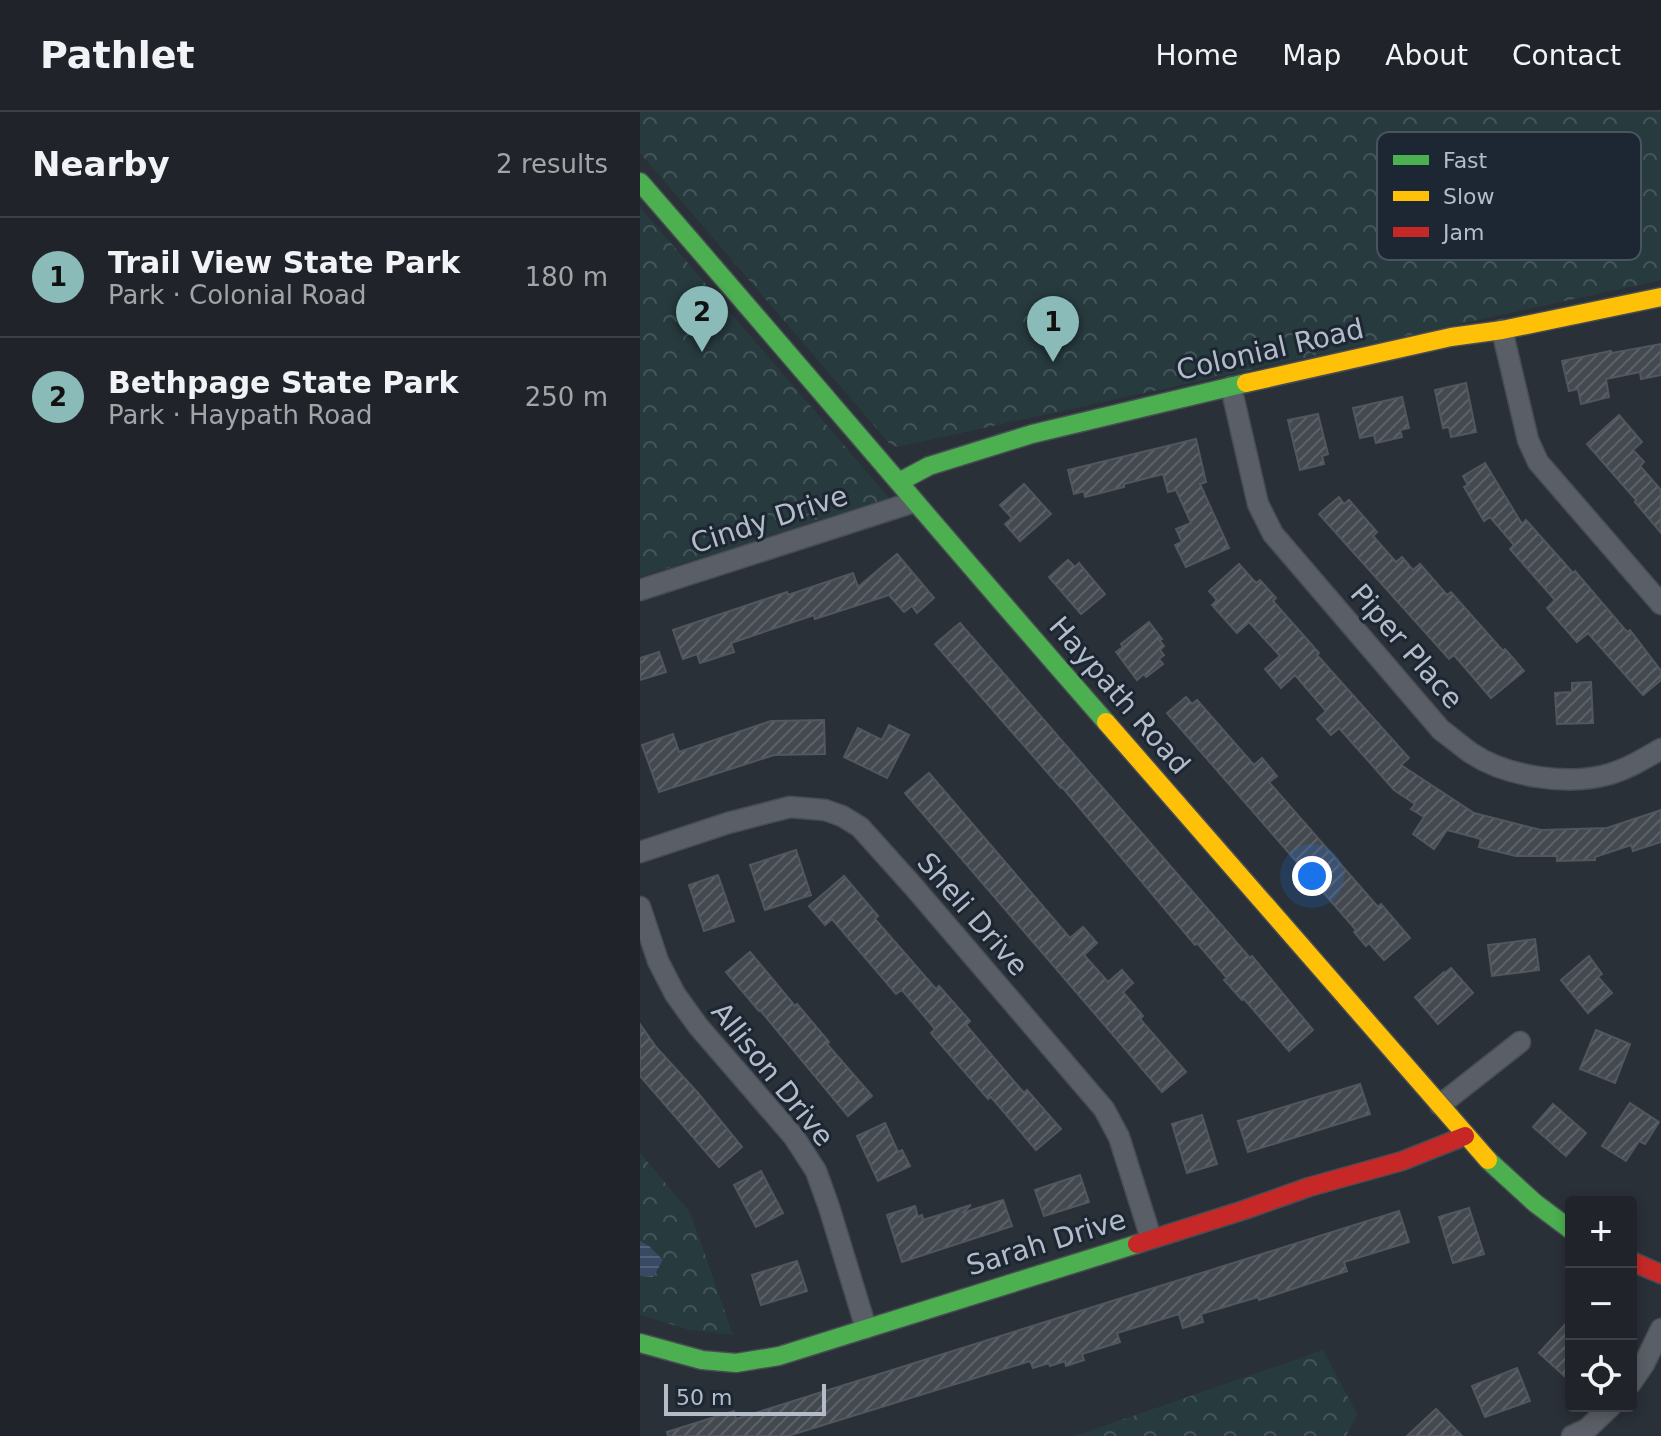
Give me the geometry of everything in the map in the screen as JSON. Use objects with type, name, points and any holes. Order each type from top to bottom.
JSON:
[{"type":"street","name":"Haypath Road","points":[[640,182],[1465,1136],[1541,1209],[1565,1226]]},
{"type":"street","name":"Colonial Road","points":[[899,482],[929,466],[1032,434],[1319,365],[1661,297]]},
{"type":"street","points":[[1502,330],[1528,440],[1538,462],[1661,604]]},
{"type":"street","name":"Piper Place","points":[[1231,387],[1258,504],[1273,534],[1441,730],[1473,754],[1508,771],[1536,777],[1584,779],[1609,775],[1661,749]]},
{"type":"street","name":"Cindy Drive","points":[[640,590],[914,502]]},
{"type":"street","name":"Sheli Drive","points":[[640,852],[728,823],[790,807],[825,810],[860,827],[1104,1109],[1119,1137],[1151,1238]]},
{"type":"street","name":"Allison Drive","points":[[640,907],[658,961],[675,994],[698,1026],[794,1137],[816,1171],[866,1328]]},
{"type":"street","points":[[1440,1105],[1520,1042]]},
{"type":"street","name":"Sarah Drive","points":[[640,1343],[702,1360],[736,1363],[779,1356],[1309,1187],[1402,1161],[1465,1136]]},
{"type":"street","points":[[1637,1264],[1661,1274]]},
{"type":"street","points":[[1637,1374],[1661,1329]]},
{"type":"street","points":[[1572,1436],[1587,1429],[1605,1412]]},
{"type":"green space","points":[[640,112],[1661,112],[1661,280],[897,447],[890,444],[640,153]]},
{"type":"green space","points":[[640,207],[889,498],[640,577]]},
{"type":"green space","points":[[640,1153],[690,1212],[733,1335],[690,1330],[640,1315],[640,1276],[653,1277],[649,1246],[640,1241]]},
{"type":"green space","points":[[1323,1350],[1357,1414],[1346,1436],[1075,1436]]},
{"type":"water","points":[[640,1241],[663,1260],[653,1277],[640,1276]]},
{"type":"building","points":[[1661,344],[1661,375],[1641,379],[1640,372],[1606,379],[1609,397],[1581,404],[1578,389],[1569,391],[1562,361]]},
{"type":"building","points":[[1466,383],[1476,432],[1451,437],[1449,427],[1443,428],[1435,390]]},
{"type":"building","points":[[1402,397],[1409,428],[1400,430],[1402,437],[1376,443],[1374,435],[1360,438],[1353,408]]},
{"type":"building","points":[[1318,414],[1328,454],[1322,456],[1324,464],[1300,470],[1288,420]]},
{"type":"building","points":[[1619,415],[1642,442],[1633,450],[1644,462],[1640,466],[1661,490],[1661,533],[1587,444]]},
{"type":"building","points":[[1196,439],[1206,482],[1200,484],[1229,548],[1186,567],[1175,545],[1182,542],[1176,529],[1191,523],[1176,490],[1168,492],[1163,474],[1085,497],[1084,491],[1074,494],[1068,470]]},
{"type":"building","points":[[1485,463],[1522,524],[1526,520],[1573,573],[1575,571],[1627,632],[1630,630],[1661,671],[1661,680],[1643,695],[1588,633],[1577,642],[1547,608],[1555,600],[1510,549],[1514,545],[1490,517],[1484,521],[1464,487],[1468,485],[1463,476]]},
{"type":"building","points":[[1024,484],[1051,514],[1020,541],[1005,524],[1012,518],[1000,505]]},
{"type":"building","points":[[1339,497],[1344,504],[1349,500],[1377,532],[1373,536],[1396,562],[1402,557],[1413,570],[1420,564],[1447,595],[1451,592],[1524,671],[1491,698],[1454,655],[1449,659],[1319,514]]},
{"type":"building","points":[[897,554],[934,598],[917,613],[912,606],[904,612],[889,595],[815,619],[814,615],[731,643],[734,652],[700,663],[697,654],[683,659],[673,630],[853,573],[858,587]]},
{"type":"building","points":[[1068,560],[1075,567],[1079,563],[1105,594],[1081,614],[1049,577]]},
{"type":"building","points":[[1239,564],[1256,583],[1260,580],[1276,598],[1273,601],[1319,653],[1317,655],[1409,758],[1401,765],[1474,813],[1541,830],[1607,828],[1661,810],[1661,842],[1633,851],[1631,845],[1595,857],[1595,860],[1557,861],[1557,856],[1516,856],[1479,847],[1481,839],[1447,830],[1434,849],[1413,834],[1424,817],[1411,809],[1415,804],[1394,790],[1339,728],[1331,735],[1317,719],[1326,711],[1295,675],[1281,688],[1265,669],[1280,656],[1249,622],[1237,633],[1212,605],[1217,600],[1209,591]]},
{"type":"building","points":[[1149,622],[1162,639],[1159,640],[1164,646],[1160,650],[1164,655],[1159,659],[1163,664],[1137,680],[1116,652],[1123,647],[1121,644]]},
{"type":"building","points":[[960,623],[1250,958],[1252,956],[1313,1030],[1289,1051],[1224,980],[1227,978],[1197,943],[1195,945],[1062,787],[935,644]]},
{"type":"building","points":[[659,652],[666,672],[640,680],[640,658]]},
{"type":"building","points":[[1591,682],[1593,723],[1557,724],[1555,693],[1572,692],[1572,683]]},
{"type":"building","points":[[1186,697],[1192,704],[1197,700],[1254,765],[1262,758],[1277,776],[1269,782],[1378,907],[1381,904],[1410,938],[1384,960],[1369,943],[1366,946],[1354,932],[1356,930],[1167,713]]},
{"type":"building","points":[[824,720],[825,754],[774,755],[659,792],[642,745],[673,734],[679,752],[771,721]]},
{"type":"building","points":[[889,725],[909,735],[887,778],[844,757],[858,728],[882,740]]},
{"type":"building","points":[[929,773],[1070,938],[1083,927],[1097,943],[1084,955],[1108,982],[1122,970],[1133,983],[1123,992],[1143,1016],[1140,1019],[1186,1072],[1162,1092],[905,793]]},
{"type":"building","points":[[796,850],[811,895],[765,910],[750,865]]},
{"type":"building","points":[[718,875],[734,921],[704,931],[689,885]]},
{"type":"building","points":[[844,876],[878,916],[875,919],[936,989],[939,986],[970,1021],[966,1025],[1024,1093],[1027,1090],[1061,1129],[1036,1150],[936,1039],[931,1033],[935,1029],[902,990],[896,994],[832,919],[825,925],[809,906]]},
{"type":"building","points":[[1535,939],[1539,970],[1492,976],[1488,945]]},
{"type":"building","points":[[750,952],[872,1096],[848,1116],[726,972]]},
{"type":"building","points":[[1589,956],[1602,974],[1598,977],[1612,993],[1588,1013],[1561,980]]},
{"type":"building","points":[[1451,968],[1473,993],[1438,1024],[1415,997]]},
{"type":"building","points":[[640,1024],[742,1147],[719,1167],[640,1076]]},
{"type":"building","points":[[1596,1030],[1630,1044],[1615,1083],[1580,1069]]},
{"type":"building","points":[[1360,1084],[1370,1114],[1248,1152],[1238,1121]]},
{"type":"building","points":[[1630,1103],[1659,1122],[1645,1144],[1639,1141],[1626,1161],[1602,1146]]},
{"type":"building","points":[[1553,1104],[1586,1133],[1566,1156],[1533,1127]]},
{"type":"building","points":[[1202,1115],[1217,1164],[1187,1173],[1172,1124]]},
{"type":"building","points":[[885,1123],[898,1152],[902,1150],[910,1166],[878,1181],[857,1136]]},
{"type":"building","points":[[761,1171],[783,1213],[756,1227],[734,1185]]},
{"type":"building","points":[[1080,1175],[1089,1202],[1044,1216],[1035,1190]]},
{"type":"building","points":[[1003,1200],[1012,1226],[902,1262],[887,1215],[915,1206],[918,1217],[922,1215],[923,1220],[971,1205],[962,1213]]},
{"type":"building","points":[[1469,1208],[1484,1254],[1453,1263],[1439,1217]]},
{"type":"building","points":[[1399,1211],[1409,1242],[1344,1262],[1347,1271],[1259,1300],[1258,1297],[1201,1314],[1203,1322],[1183,1328],[1179,1314],[1117,1333],[1120,1342],[1082,1354],[1084,1360],[1066,1366],[1065,1361],[1033,1368],[1030,1361],[788,1436],[668,1436],[667,1432],[734,1411],[736,1419]]},
{"type":"building","points":[[797,1261],[807,1291],[761,1305],[752,1275]]},
{"type":"building","points":[[1565,1325],[1565,1377],[1539,1353]]},
{"type":"building","points":[[1517,1368],[1530,1401],[1485,1417],[1472,1386]]},
{"type":"building","points":[[1436,1409],[1462,1436],[1407,1436]]},
{"type":"traffic: fast","points":[[640,182],[1106,722]]},
{"type":"traffic: fast","points":[[899,482],[929,466],[1032,434],[1246,383]]},
{"type":"traffic: fast","points":[[1488,1160],[1565,1226]]},
{"type":"traffic: fast","points":[[640,1343],[702,1360],[736,1363],[779,1356],[1137,1244]]},
{"type":"traffic: slow","points":[[1246,383],[1451,337],[1502,330],[1661,297]]},
{"type":"traffic: slow","points":[[1106,722],[1488,1160]]},
{"type":"traffic: jam","points":[[1137,1244],[1309,1187],[1402,1161],[1465,1136]]},
{"type":"traffic: jam","points":[[1637,1264],[1661,1274]]},
{"type":"place","name":"Bethpage State Park","points":[[702,352]]},
{"type":"place","name":"Trail View State Park","points":[[1053,362]]}]
